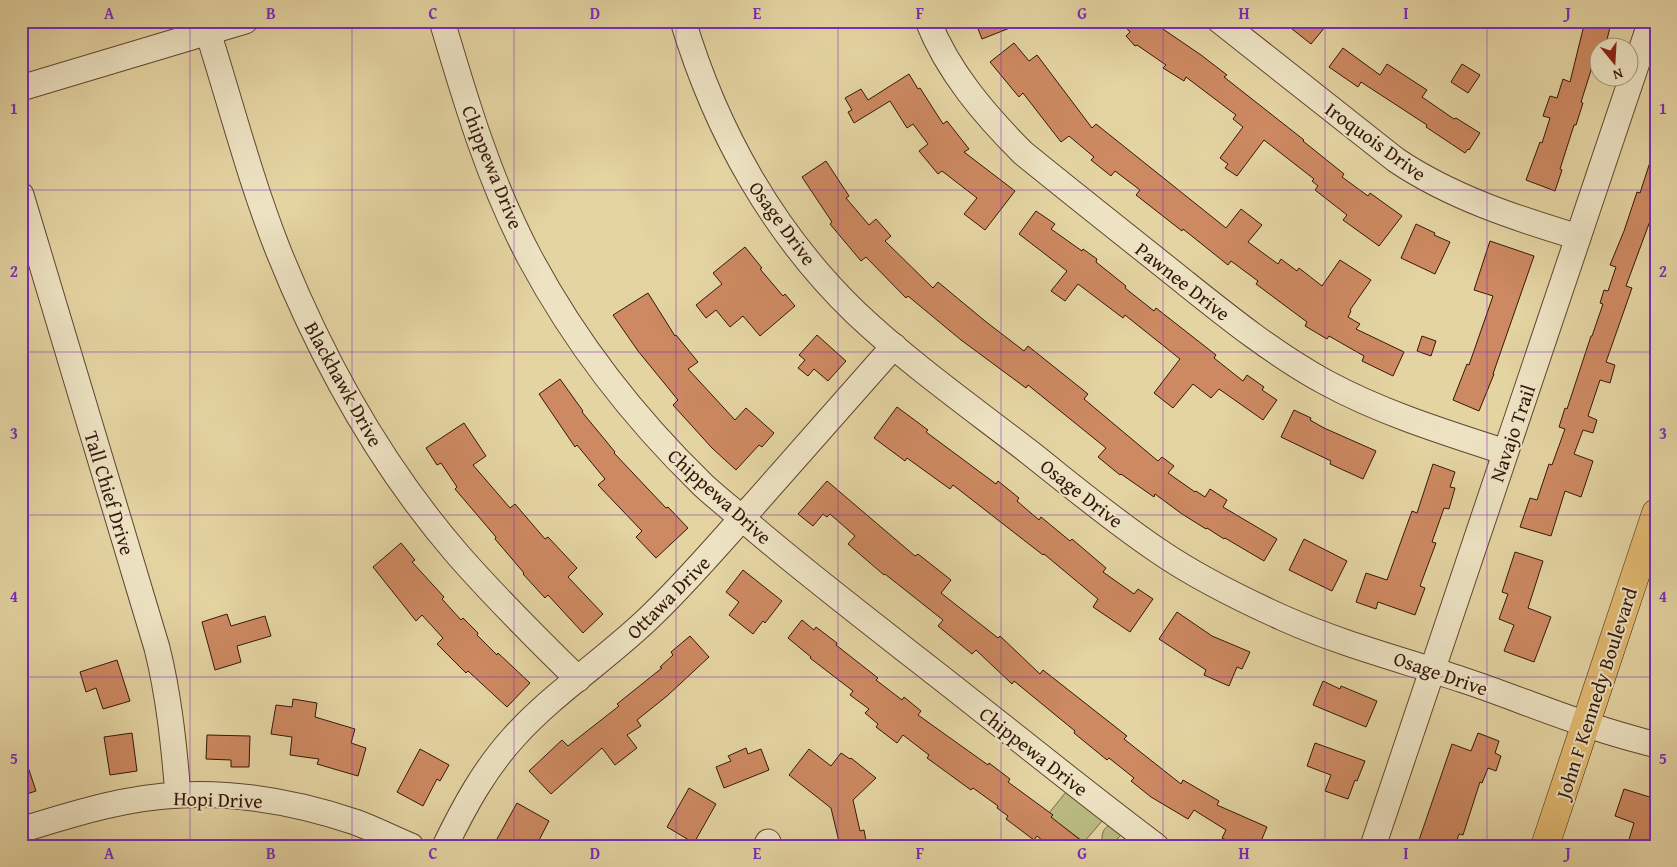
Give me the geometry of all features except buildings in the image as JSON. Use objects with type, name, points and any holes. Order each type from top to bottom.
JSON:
[{"type":"main road","name":"John F Kennedy Boulevard","points":[[1545,846],[1656,513]]},
{"type":"street","points":[[21,88],[245,21]]},
{"type":"street","name":"Chippewa Drive","points":[[442,21],[465,98],[498,189],[530,258],[598,366],[664,446],[706,487],[782,552],[1156,846]]},
{"type":"street","name":"Osage Drive","points":[[683,21],[718,118],[746,170],[770,209],[820,274],[855,312],[894,346],[1120,523],[1169,558],[1208,581],[1284,618],[1327,635],[1586,724],[1656,745]]},
{"type":"street","name":"Pawnee Drive","points":[[928,21],[954,70],[971,95],[996,126],[1023,153],[1234,321],[1286,358],[1325,382],[1365,402],[1505,452]]},
{"type":"street","name":"Iroquois Drive","points":[[1220,21],[1413,172],[1477,203],[1578,237]]},
{"type":"street","name":"Navajo Trail","points":[[1373,846],[1651,21]]},
{"type":"street","name":"Blackhawk Drive","points":[[208,32],[260,202],[324,353],[352,404],[414,499],[458,555],[506,608],[578,679]]},
{"type":"street","name":"Tall Chief Drive","points":[[21,195],[157,648],[172,733],[178,795]]},
{"type":"street","name":"Ottawa Drive","points":[[445,846],[468,800],[506,746],[533,717],[623,642],[702,564],[894,346]]},
{"type":"street","name":"Hopi Drive","points":[[21,830],[102,807],[143,799],[178,795],[240,797],[270,800],[309,808],[356,823],[410,846]]},
{"type":"green space","points":[[1066,792],[1103,817],[1102,821],[1084,842],[1058,823],[1045,839],[1038,834],[1052,815],[1049,813]]},
{"type":"green space","points":[[1112,824],[1123,833],[1110,846],[1101,846],[1104,831]]}]
